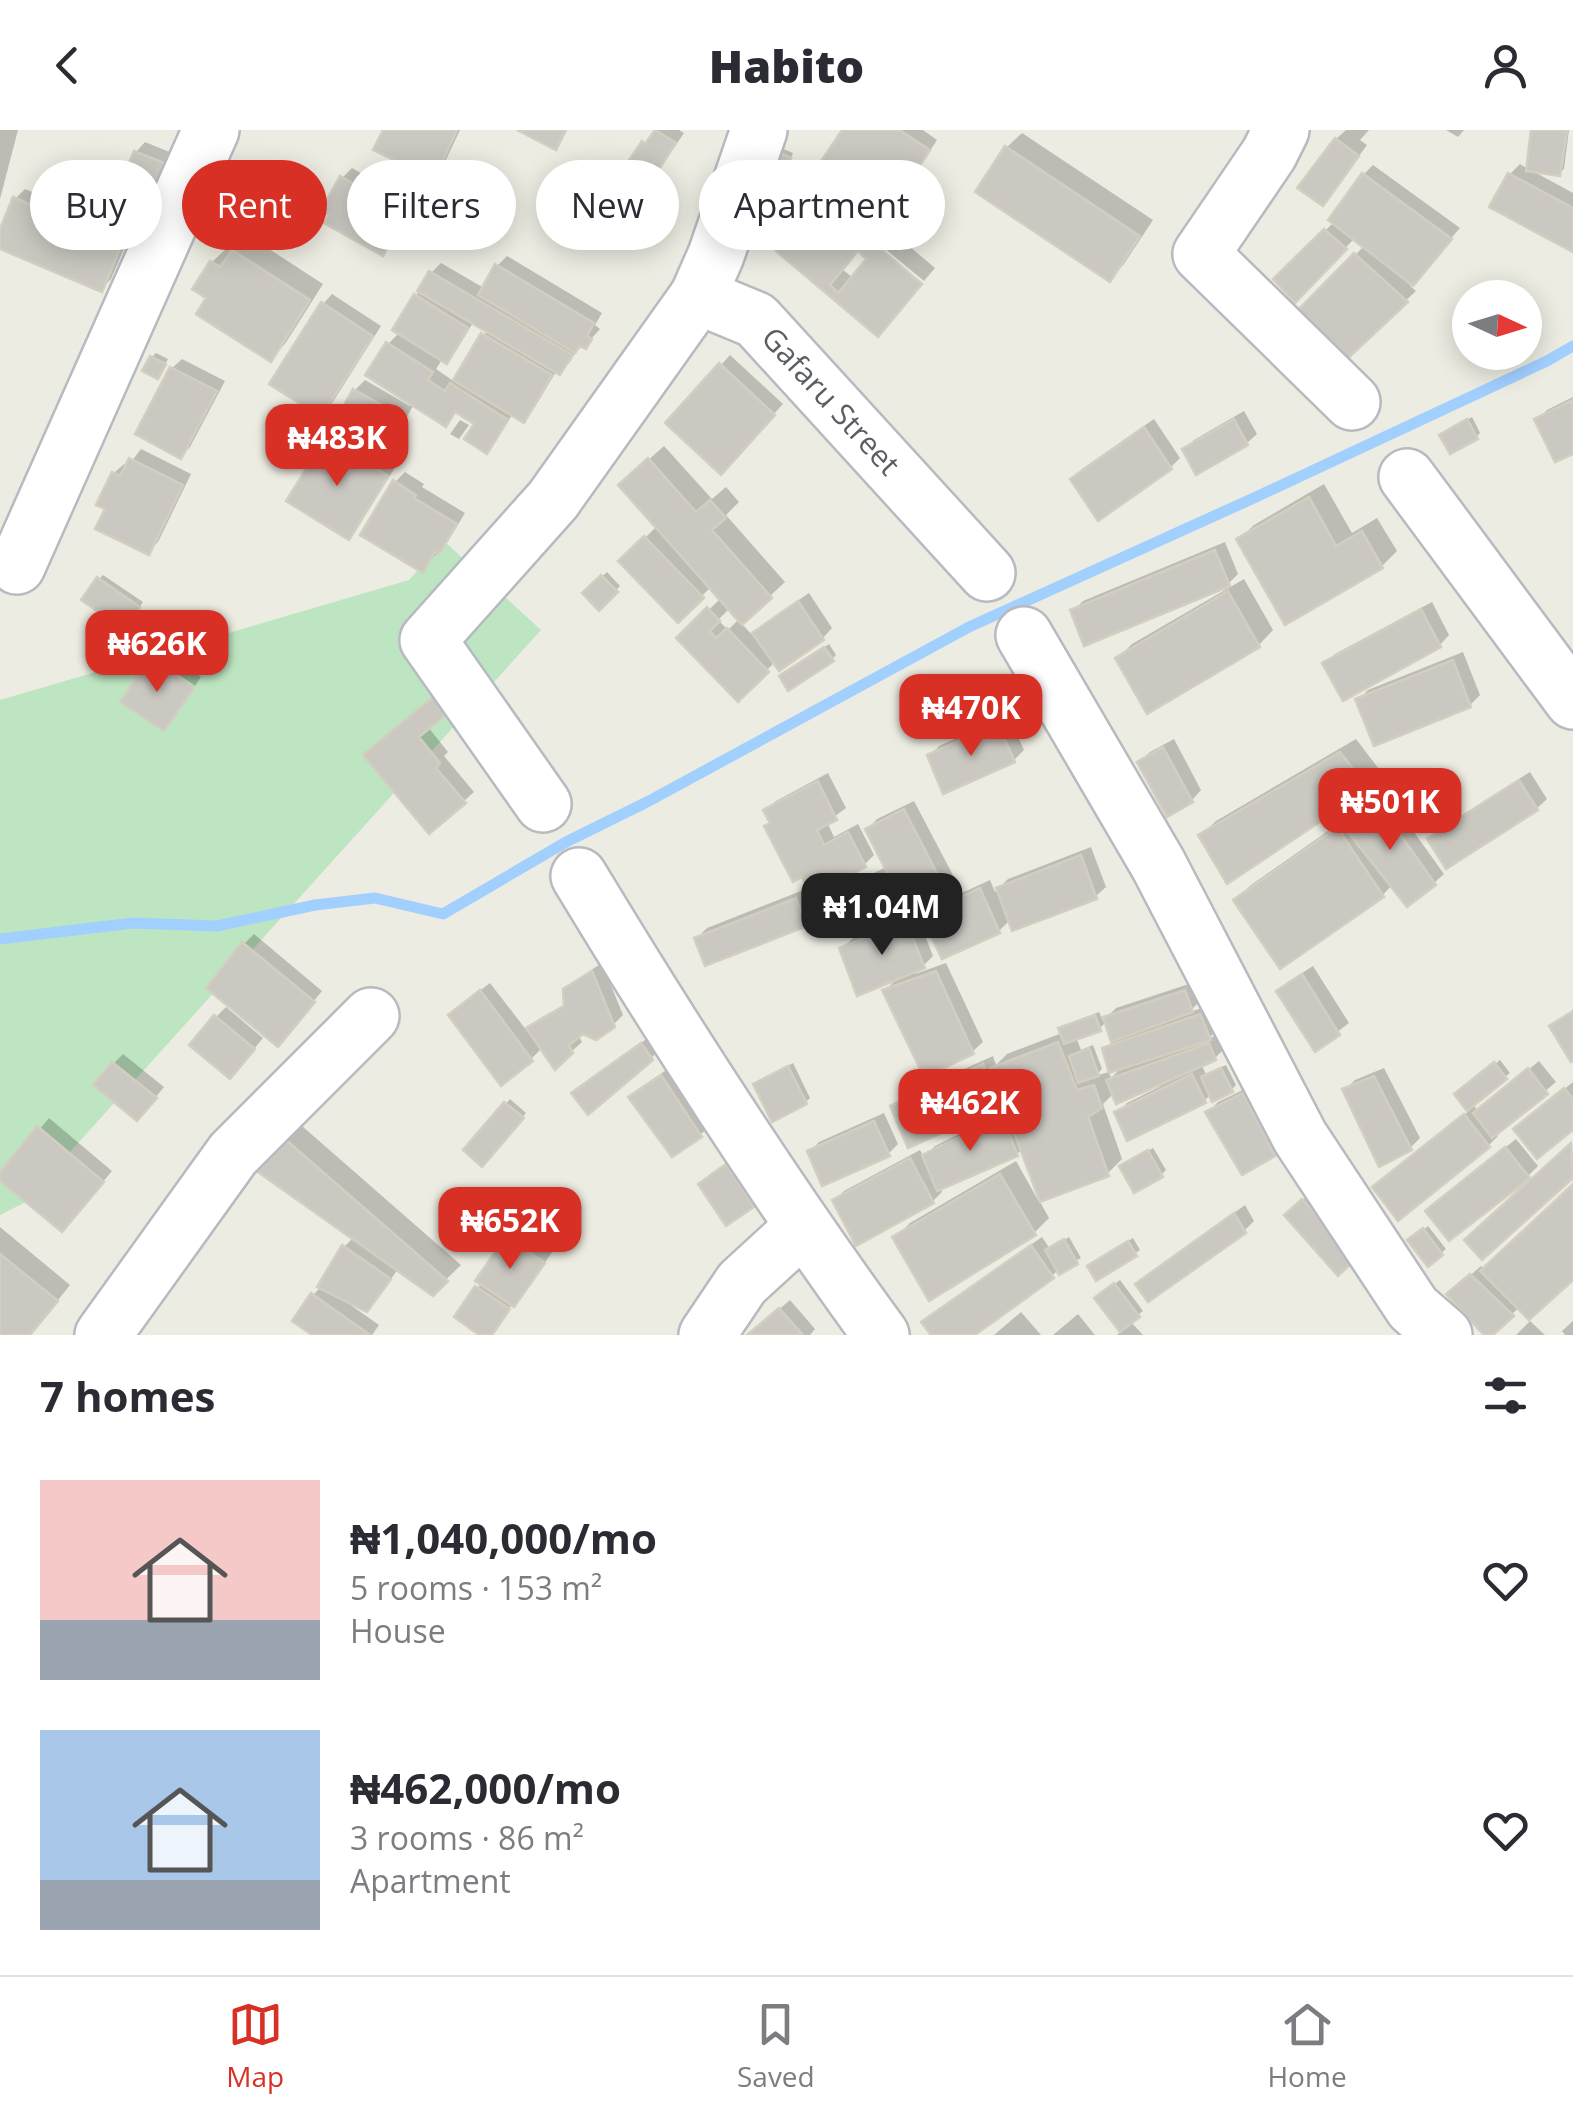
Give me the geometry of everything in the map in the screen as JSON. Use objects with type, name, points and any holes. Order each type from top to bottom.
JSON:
[{"type":"street","points":[[17,566],[211,130]]},
{"type":"street","points":[[543,804],[428,640],[553,500],[698,296],[758,130]]},
{"type":"street","points":[[1281,130],[1201,254],[1352,402]]},
{"type":"street","name":"Gafaru Street","points":[[698,296],[756,320],[987,573]]},
{"type":"street","points":[[1406,476],[1573,701]]},
{"type":"street","points":[[1024,635],[1158,864],[1300,1137],[1413,1308],[1444,1335]]},
{"type":"street","points":[[580,876],[663,1016],[802,1228],[881,1335]]},
{"type":"street","points":[[102,1335],[233,1154],[371,1016]]},
{"type":"street","points":[[707,1335],[742,1283],[802,1228]]},
{"type":"green space","points":[[444,541],[541,630],[24,1203],[0,1215],[0,700],[409,580]]},
{"type":"building","points":[[383,130],[457,130],[443,160],[394,160],[373,150]]},
{"type":"building","points":[[517,130],[566,130],[556,150]]},
{"type":"building","points":[[655,130],[676,143],[665,160],[629,160],[642,141],[645,144]]},
{"type":"building","points":[[842,130],[899,130],[930,150],[923,160],[822,160]]},
{"type":"building","points":[[1531,130],[1567,130],[1560,176],[1526,171]]},
{"type":"building","points":[[1335,138],[1359,156],[1323,206],[1297,188]]},
{"type":"building","points":[[1005,146],[1140,236],[1110,282],[975,192]]},
{"type":"building","points":[[774,150],[791,158],[790,160],[770,160]]},
{"type":"building","points":[[134,151],[156,160],[130,160]]},
{"type":"building","points":[[162,162],[169,165],[162,183]]},
{"type":"building","points":[[1362,173],[1452,239],[1413,286],[1328,220]]},
{"type":"building","points":[[1508,173],[1573,208],[1573,252],[1489,207]]},
{"type":"building","points":[[340,176],[347,180],[347,236],[327,225],[327,200]]},
{"type":"building","points":[[13,197],[30,204],[30,250],[120,250],[102,292],[0,249],[0,229]]},
{"type":"building","points":[[1324,229],[1347,249],[1295,303],[1273,279]]},
{"type":"building","points":[[232,250],[310,300],[271,362],[196,314],[206,298],[192,289],[210,261],[220,267]]},
{"type":"building","points":[[777,250],[882,250],[922,284],[878,337]],"holes":[[[858,251],[866,259],[838,293],[830,285]]]},
{"type":"building","points":[[1354,253],[1408,302],[1345,361],[1298,310]]},
{"type":"building","points":[[495,264],[594,323],[586,349],[580,346],[575,353],[478,295]]},
{"type":"building","points":[[429,271],[572,355],[560,375],[417,291]]},
{"type":"building","points":[[414,294],[468,328],[447,364],[392,330]]},
{"type":"building","points":[[321,302],[373,336],[321,417],[269,384]]},
{"type":"building","points":[[481,333],[552,375],[524,423],[453,380]]},
{"type":"building","points":[[386,342],[433,372],[428,380],[445,391],[450,383],[508,420],[487,454],[464,439],[474,424],[455,412],[446,427],[365,375]]},
{"type":"building","points":[[150,356],[166,364],[158,379],[142,371]]},
{"type":"building","points":[[719,363],[775,415],[721,475],[665,423]]},
{"type":"building","points":[[170,367],[217,391],[181,459],[135,434]]},
{"type":"building","points":[[353,389],[405,418],[380,461],[329,432]]},
{"type":"building","points":[[1573,400],[1573,454],[1555,462],[1534,419]]},
{"type":"building","points":[[1234,419],[1248,445],[1196,475],[1182,449]]},
{"type":"building","points":[[1467,419],[1478,439],[1450,454],[1439,435]]},
{"type":"building","points":[[1144,427],[1172,469],[1098,521],[1070,479]]},
{"type":"building","points":[[326,437],[388,476],[349,540],[286,501]]},
{"type":"building","points":[[129,458],[183,485],[149,555],[95,529],[105,509],[96,505],[112,472],[120,476]]},
{"type":"building","points":[[648,458],[696,512],[710,500],[726,518],[712,530],[772,598],[742,625],[618,485]]},
{"type":"building","points":[[393,480],[457,524],[423,573],[360,535]]},
{"type":"building","points":[[1309,497],[1336,546],[1362,531],[1383,568],[1285,625],[1236,539]]},
{"type":"building","points":[[644,536],[704,598],[678,623],[618,561]]},
{"type":"building","points":[[1215,550],[1230,586],[1084,646],[1070,610]]},
{"type":"building","points":[[601,575],[618,592],[599,611],[582,593]]},
{"type":"building","points":[[97,577],[140,607],[125,630],[81,600]]},
{"type":"building","points":[[1228,591],[1260,647],[1147,714],[1115,658]]},
{"type":"building","points":[[798,601],[824,640],[779,671],[752,633]]},
{"type":"building","points":[[707,607],[720,621],[710,631],[716,638],[727,628],[769,672],[738,702],[676,638]]},
{"type":"building","points":[[1421,609],[1441,647],[1343,701],[1322,663]]},
{"type":"building","points":[[824,647],[834,661],[788,691],[779,676]]},
{"type":"building","points":[[150,658],[194,688],[164,731],[120,702]]},
{"type":"building","points":[[1453,660],[1471,707],[1374,746],[1355,699]]},
{"type":"building","points":[[434,696],[448,713],[419,737],[440,763],[436,768],[466,803],[429,834],[363,755]]},
{"type":"building","points":[[998,723],[1015,762],[943,794],[927,755]]},
{"type":"building","points":[[1163,747],[1193,802],[1167,817],[1137,762]]},
{"type":"building","points":[[1340,752],[1369,789],[1227,884],[1198,835]]},
{"type":"building","points":[[1519,780],[1538,810],[1446,869],[1427,839]]},
{"type":"building","points":[[818,781],[837,820],[817,830],[824,845],[848,832],[866,867],[811,895],[802,877],[793,882],[764,826],[770,823],[763,810]]},
{"type":"building","points":[[1376,800],[1436,885],[1407,907],[1343,826]]},
{"type":"building","points":[[904,809],[946,891],[907,912],[865,829]]},
{"type":"building","points":[[1337,827],[1384,897],[1280,969],[1233,900]]},
{"type":"building","points":[[1081,855],[1097,899],[1012,931],[996,888]]},
{"type":"building","points":[[878,875],[894,912],[839,937],[823,899]]},
{"type":"building","points":[[980,888],[1000,933],[942,959],[921,915]]},
{"type":"building","points":[[796,898],[807,926],[705,966],[694,938]]},
{"type":"building","points":[[906,921],[925,968],[857,996],[839,948]]},
{"type":"building","points":[[242,942],[315,1002],[278,1047],[206,988]]},
{"type":"building","points":[[592,971],[615,1027],[596,1040],[583,1034],[569,1045],[573,1053],[555,1070],[526,1028],[564,1006],[563,989]]},
{"type":"building","points":[[936,971],[974,1054],[924,1077],[882,990]]},
{"type":"building","points":[[1302,974],[1340,1035],[1315,1052],[1276,991]]},
{"type":"building","points":[[480,990],[533,1061],[501,1086],[448,1015]]},
{"type":"building","points":[[1185,990],[1193,1012],[1111,1042],[1103,1017]]},
{"type":"building","points":[[1573,1011],[1573,1061],[1571,1062],[1549,1026]]},
{"type":"building","points":[[1200,1014],[1211,1040],[1109,1073],[1102,1048]]},
{"type":"building","points":[[214,1015],[255,1049],[230,1079],[189,1045]]},
{"type":"building","points":[[1095,1015],[1101,1031],[1064,1044],[1058,1028]]},
{"type":"building","points":[[1058,1042],[1077,1090],[1094,1085],[1102,1108],[1088,1117],[1109,1176],[1040,1202],[990,1068]]},
{"type":"building","points":[[641,1043],[653,1060],[588,1115],[571,1093]]},
{"type":"building","points":[[1209,1043],[1216,1060],[1116,1104],[1106,1080]]},
{"type":"building","points":[[1089,1048],[1099,1076],[1078,1083],[1069,1056]]},
{"type":"building","points":[[112,1062],[157,1098],[137,1121],[93,1085]]},
{"type":"building","points":[[1494,1062],[1507,1079],[1467,1111],[1454,1094]]},
{"type":"building","points":[[983,1064],[1001,1106],[908,1148],[890,1106]]},
{"type":"building","points":[[788,1066],[807,1104],[772,1122],[753,1084]]},
{"type":"building","points":[[1221,1068],[1233,1092],[1212,1102],[1201,1077]]},
{"type":"building","points":[[1528,1068],[1548,1094],[1492,1138],[1473,1113]]},
{"type":"building","points":[[1192,1074],[1206,1103],[1127,1141],[1114,1112]]},
{"type":"building","points":[[661,1075],[702,1137],[672,1157],[628,1097]]},
{"type":"building","points":[[1374,1076],[1412,1150],[1379,1167],[1342,1089]]},
{"type":"building","points":[[1564,1088],[1573,1099],[1573,1130],[1537,1159],[1513,1129]]},
{"type":"building","points":[[1243,1093],[1275,1156],[1242,1175],[1205,1112]]},
{"type":"building","points":[[504,1102],[524,1118],[482,1167],[463,1150]]},
{"type":"building","points":[[1464,1114],[1490,1147],[1398,1221],[1372,1187]]},
{"type":"building","points":[[1002,1116],[1018,1156],[937,1191],[922,1155]]},
{"type":"building","points":[[874,1121],[890,1156],[822,1186],[807,1151]]},
{"type":"building","points":[[37,1126],[104,1182],[62,1232],[0,1181],[0,1172]]},
{"type":"building","points":[[277,1132],[448,1281],[433,1296],[251,1167]]},
{"type":"building","points":[[1571,1143],[1573,1178],[1482,1260],[1464,1240]]},
{"type":"building","points":[[1505,1147],[1530,1178],[1449,1241],[1425,1211]]},
{"type":"building","points":[[1148,1150],[1163,1177],[1134,1193],[1119,1166]]},
{"type":"building","points":[[910,1158],[934,1203],[856,1246],[832,1200]]},
{"type":"building","points":[[726,1164],[754,1207],[726,1226],[698,1184]]},
{"type":"building","points":[[1000,1174],[1036,1235],[929,1301],[892,1237]]},
{"type":"building","points":[[1573,1184],[1573,1280],[1529,1320],[1480,1271]]},
{"type":"building","points":[[1302,1199],[1356,1259],[1338,1276],[1284,1215]]},
{"type":"building","points":[[1234,1213],[1246,1233],[1148,1302],[1135,1284]]},
{"type":"building","points":[[1423,1228],[1443,1255],[1428,1267],[1407,1240]]},
{"type":"building","points":[[506,1236],[545,1263],[514,1307],[475,1281]]},
{"type":"building","points":[[1064,1239],[1078,1264],[1059,1275],[1045,1250]]},
{"type":"building","points":[[1128,1241],[1137,1256],[1096,1281],[1087,1266]]},
{"type":"building","points":[[342,1245],[391,1279],[367,1312],[317,1287]]},
{"type":"building","points":[[1031,1245],[1054,1278],[975,1335],[931,1335],[921,1322]]},
{"type":"building","points":[[0,1254],[58,1301],[30,1335],[0,1335]]},
{"type":"building","points":[[1470,1274],[1514,1316],[1493,1335],[1484,1335],[1446,1294]]},
{"type":"building","points":[[1114,1283],[1140,1317],[1120,1332],[1094,1298]]},
{"type":"building","points":[[475,1286],[510,1309],[492,1335],[479,1335],[454,1317]]},
{"type":"building","points":[[311,1293],[370,1335],[312,1335],[292,1321]]},
{"type":"building","points":[[779,1308],[803,1335],[747,1335]]},
{"type":"waterway","points":[[0,939],[133,923],[217,926],[315,905],[375,898],[443,914],[566,842],[969,627],[1256,497],[1573,346]]}]
